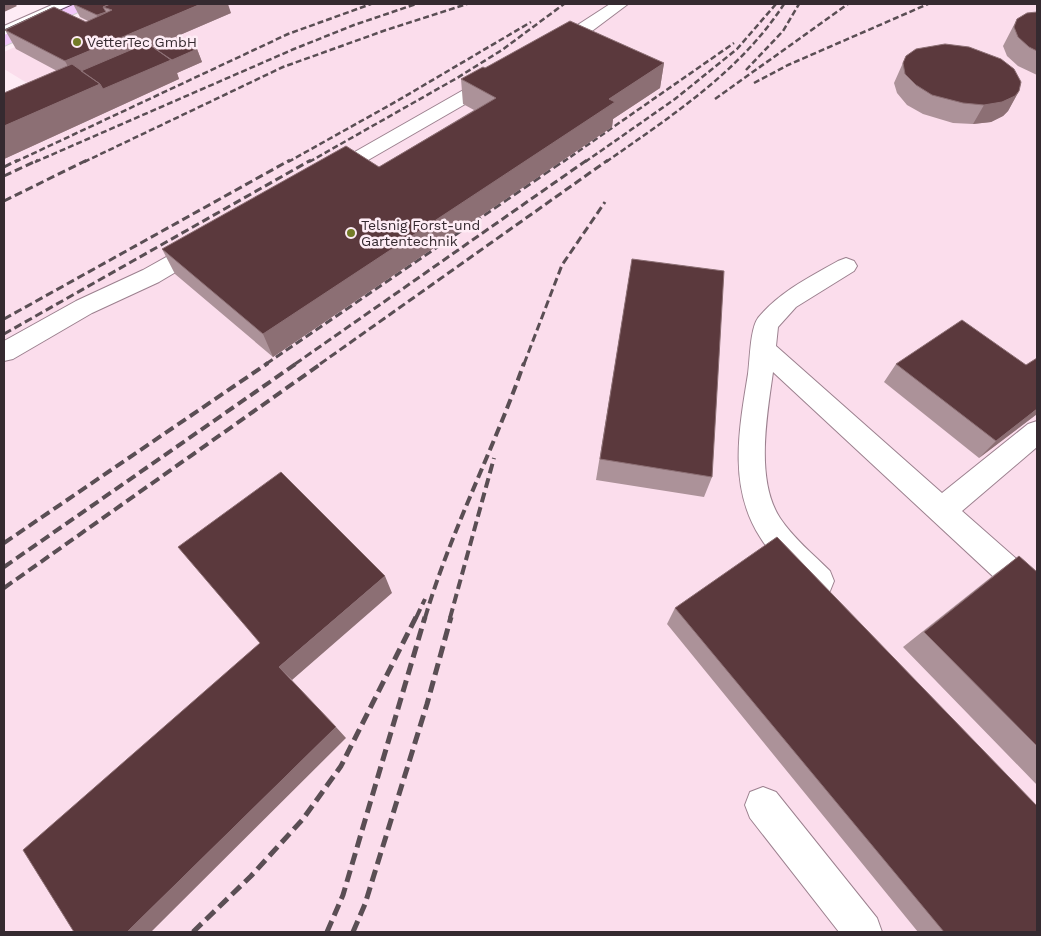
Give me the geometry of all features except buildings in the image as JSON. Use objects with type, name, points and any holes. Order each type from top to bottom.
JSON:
[{"type":"main road","points":[[4,25],[52,4]]},
{"type":"main road","points":[[4,41],[83,4]]},
{"type":"street","points":[[4,32],[66,4]]},
{"type":"street","points":[[539,55],[582,30],[620,4]]},
{"type":"street","points":[[315,183],[513,70]]},
{"type":"street","points":[[4,352],[84,308],[151,276],[220,237]]},
{"type":"street","points":[[839,603],[770,528],[757,504],[754,483],[753,442],[766,325],[788,300],[846,266]]},
{"type":"street","points":[[764,349],[1037,598]]},
{"type":"street","points":[[941,511],[1037,432]]},
{"type":"street","points":[[763,806],[863,932]]},
{"type":"shaded area","points":[[167,4],[1037,4],[1037,932],[4,932],[4,99],[32,86],[4,69],[4,52],[80,17],[103,28]]},
{"type":"tram line","points":[[47,16],[74,4]]},
{"type":"tram line","points":[[4,30],[52,8]]},
{"type":"railway","points":[[15,162],[288,34],[371,4]]},
{"type":"railway","points":[[35,162],[294,49],[354,25],[416,4]]},
{"type":"railway","points":[[84,162],[283,67],[386,30],[467,4]]},
{"type":"railway","points":[[309,162],[457,78],[502,50],[564,4]]},
{"type":"railway","points":[[585,162],[675,99],[737,49],[776,4]]},
{"type":"railway","points":[[606,162],[679,110],[725,72],[747,51],[784,4]]},
{"type":"railway","points":[[746,70],[783,31],[799,4]]},
{"type":"railway","points":[[715,99],[848,4]]},
{"type":"railway","points":[[754,83],[788,65],[928,4]]},
{"type":"railway","points":[[288,162],[397,101],[531,22]]},
{"type":"railway","points":[[563,162],[734,43]]},
{"type":"railway","points":[[4,167],[18,160]]},
{"type":"railway","points":[[4,176],[38,160]]},
{"type":"railway","points":[[4,201],[87,160]]},
{"type":"railway","points":[[4,319],[290,160]]},
{"type":"railway","points":[[4,334],[311,160]]},
{"type":"railway","points":[[266,364],[565,160]]},
{"type":"railway","points":[[295,364],[587,160]]},
{"type":"railway","points":[[320,364],[608,160]]},
{"type":"railway","points":[[524,364],[562,265],[605,202]]},
{"type":"railway","points":[[4,543],[268,363]]},
{"type":"railway","points":[[4,567],[297,363]]},
{"type":"railway","points":[[4,588],[322,363]]},
{"type":"railway","points":[[425,618],[447,553],[500,427],[524,363]]},
{"type":"railway","points":[[450,618],[494,458]]},
{"type":"railway","points":[[416,618],[425,599]]},
{"type":"railway","points":[[193,932],[251,876],[303,819],[341,766],[416,617]]},
{"type":"railway","points":[[327,932],[343,895],[425,617]]},
{"type":"railway","points":[[353,932],[365,904],[427,704],[451,617]]},
{"type":"place","name":"VetterTec GmbH","points":[[77,42]]},
{"type":"place","name":"Telsnig Forst-und Gartentechnik","points":[[351,233]]}]
